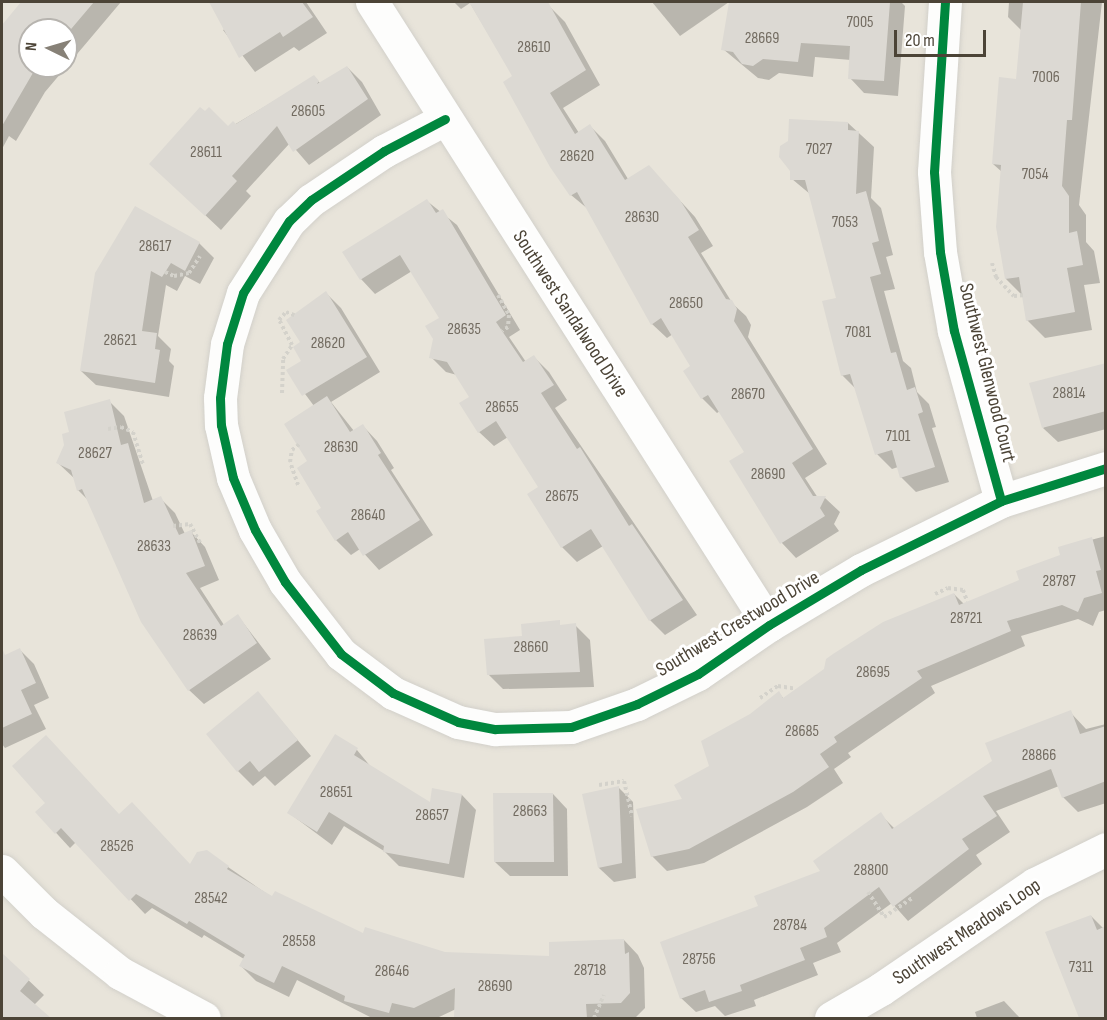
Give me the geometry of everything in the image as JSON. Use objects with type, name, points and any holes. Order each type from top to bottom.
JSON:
[{"type":"street","name":"Southwest Sandalwood Drive","points":[[372,2],[769,625]]},
{"type":"street","name":"Southwest Glenwood Court","points":[[945,2],[934,172],[940,252],[954,331],[1001,501]]},
{"type":"street","name":"Southwest Crestwood Drive","points":[[445,119],[384,150],[298,212],[256,268],[234,319],[220,398],[225,452],[243,505],[285,582],[341,654],[365,674],[424,709],[495,729],[571,727],[637,704],[698,674],[769,625],[861,570],[1001,501],[1106,468]]},
{"type":"street","name":"Southwest Meadows Loop","points":[[831,1018],[881,990],[1035,884],[1106,849]]},
{"type":"street","points":[[2,871],[44,913],[102,960],[204,1018]]},
{"type":"path","points":[[165,272],[174,276],[189,273],[200,256]]},
{"type":"path","points":[[992,262],[996,277],[1014,297],[1026,295]]},
{"type":"path","points":[[498,295],[509,315],[508,327],[502,331]]},
{"type":"path","points":[[282,393],[283,359],[292,345],[279,320],[286,312],[294,315]]},
{"type":"path","points":[[108,429],[121,427],[133,432],[143,464]]},
{"type":"path","points":[[298,485],[290,462],[292,450],[301,443]]},
{"type":"path","points":[[173,526],[190,524],[201,545]]},
{"type":"path","points":[[935,594],[948,588],[963,590],[967,601]]},
{"type":"path","points":[[760,698],[778,686],[796,689]]},
{"type":"path","points":[[599,785],[624,781],[632,816]]},
{"type":"path","points":[[868,892],[884,917],[912,898]]},
{"type":"path","points":[[594,1018],[603,995]]},
{"type":"shaded area","points":[[2,2],[1105,2],[1105,1018],[2,1018]]},
{"type":"building","points":[[21,2],[94,2],[78,21],[78,18],[18,18],[18,78],[30,78],[2,126],[2,25]]},
{"type":"building","points":[[209,2],[302,2],[313,17],[283,37],[280,32],[239,58]]},
{"type":"building","points":[[469,2],[548,2],[586,70],[550,93],[575,134],[590,124],[625,180],[649,165],[680,200],[699,230],[688,237],[726,299],[732,300],[737,309],[734,321],[813,449],[792,463],[813,496],[826,496],[820,508],[825,516],[780,544],[729,461],[744,452],[708,395],[701,399],[683,371],[690,366],[661,318],[651,325],[577,192],[570,196],[550,167],[503,82],[512,76]]},
{"type":"building","points":[[729,2],[890,2],[884,81],[848,79],[850,46],[801,43],[798,62],[763,59],[753,66],[742,64],[733,52],[721,50]]},
{"type":"building","points":[[1023,2],[1081,2],[1072,120],[1067,120],[1062,186],[1069,196],[1069,233],[1077,231],[1083,265],[1067,268],[1075,312],[1026,321],[1019,277],[1005,279],[996,227],[1001,165],[992,164],[999,77],[1016,79]]},
{"type":"building","points":[[347,66],[368,99],[293,152],[277,126],[232,176],[237,181],[205,216],[149,164],[200,107],[205,111],[209,107],[228,126],[233,121],[236,124],[314,75],[319,81],[317,84]]},
{"type":"building","points":[[789,119],[848,122],[848,130],[859,131],[856,194],[866,191],[879,241],[872,243],[881,274],[870,277],[891,353],[896,352],[907,390],[915,387],[923,412],[918,414],[935,467],[900,478],[892,450],[875,455],[850,374],[841,376],[822,301],[836,298],[805,180],[790,180],[790,171],[779,157],[780,146],[788,141]]},
{"type":"building","points":[[427,199],[436,213],[443,209],[506,315],[496,322],[523,362],[534,355],[554,385],[541,393],[577,449],[580,447],[629,526],[632,524],[683,600],[649,621],[591,529],[561,548],[527,494],[538,487],[496,421],[478,433],[459,403],[469,397],[447,362],[429,358],[433,339],[425,326],[439,318],[400,255],[360,280],[342,252]]},
{"type":"building","points":[[135,206],[200,242],[185,271],[171,263],[162,277],[151,271],[142,331],[157,333],[155,349],[160,350],[155,383],[80,371],[95,273]]},
{"type":"building","points":[[326,291],[367,357],[302,396],[286,370],[301,361],[293,347],[300,342],[286,320]]},
{"type":"building","points":[[1106,363],[1106,411],[1042,428],[1029,383]]},
{"type":"building","points":[[327,396],[350,432],[363,424],[381,453],[378,455],[420,520],[363,556],[348,532],[335,541],[316,511],[321,508],[297,468],[307,461],[284,424]]},
{"type":"building","points":[[110,399],[121,445],[128,443],[144,503],[161,496],[179,535],[191,530],[205,566],[186,573],[221,626],[238,614],[257,643],[188,691],[141,622],[82,489],[77,491],[71,470],[56,463],[64,445],[62,434],[69,432],[64,412]]},
{"type":"building","points":[[1092,537],[1101,570],[1096,571],[1102,593],[1084,598],[1078,612],[1062,605],[1007,621],[1011,631],[917,671],[922,678],[834,737],[837,742],[820,754],[829,767],[793,792],[689,849],[651,857],[636,809],[682,799],[674,785],[709,766],[701,741],[750,714],[779,691],[783,698],[824,669],[826,659],[883,622],[954,593],[959,605],[1019,580],[1016,571],[1060,555],[1058,547]]},
{"type":"building","points":[[560,620],[560,625],[576,623],[580,672],[487,675],[484,639],[522,636],[521,624]]},
{"type":"building","points":[[2,648],[5,655],[20,648],[36,683],[21,690],[32,714],[2,728]]},
{"type":"building","points":[[258,691],[298,740],[259,772],[250,761],[237,772],[206,734]]},
{"type":"building","points":[[1071,710],[1080,734],[1106,726],[1106,781],[1062,798],[1051,769],[983,796],[997,816],[962,839],[969,849],[893,907],[879,887],[824,928],[827,937],[800,948],[805,960],[740,985],[742,991],[709,1002],[705,990],[680,999],[660,942],[758,906],[754,896],[820,871],[813,861],[881,812],[892,829],[992,761],[985,743]]},
{"type":"building","points":[[335,734],[358,748],[354,755],[430,802],[432,788],[462,794],[449,864],[383,852],[384,846],[329,812],[317,832],[287,813]]},
{"type":"building","points":[[46,735],[119,814],[132,802],[190,864],[197,852],[207,850],[229,866],[227,869],[272,896],[275,891],[363,933],[365,927],[445,952],[549,956],[549,942],[624,939],[625,954],[629,952],[630,993],[621,1003],[586,1004],[587,1018],[454,1018],[455,988],[414,1008],[392,1003],[389,1013],[344,1001],[345,996],[282,966],[274,983],[239,966],[245,955],[189,921],[187,924],[136,894],[129,901],[61,828],[55,834],[35,812],[45,803],[12,766]]},
{"type":"building","points":[[619,786],[622,863],[598,868],[582,794]]},
{"type":"building","points":[[493,793],[553,793],[554,862],[494,862]]},
{"type":"building","points":[[1091,915],[1097,930],[1106,926],[1106,1018],[1079,1018],[1045,932]]},
{"type":"building","points":[[2,953],[30,979],[20,991],[51,1018],[2,1018]]},
{"type":"cycle path","points":[[945,2],[934,172],[940,252],[954,331],[1001,501]]},
{"type":"cycle path","points":[[445,119],[384,151],[311,200],[289,221],[243,293],[227,344],[220,398],[221,425],[233,478],[255,530],[285,582],[341,654],[393,693],[458,722],[495,729],[571,727],[637,704],[698,674],[769,625],[861,570],[1001,501],[1106,468]]}]
